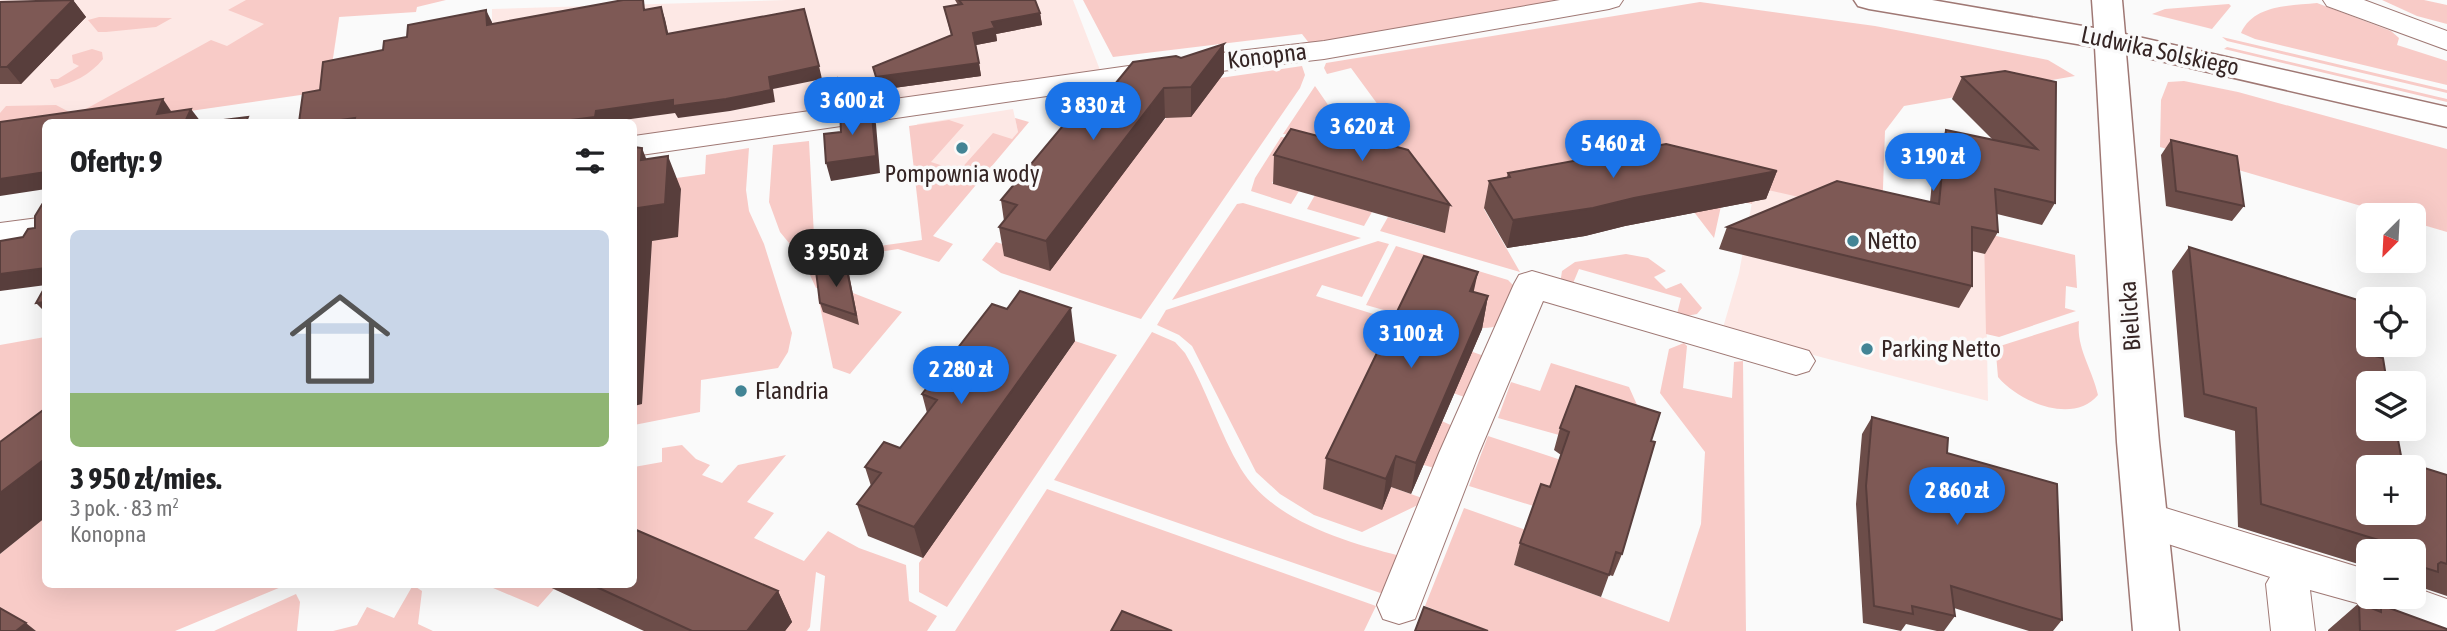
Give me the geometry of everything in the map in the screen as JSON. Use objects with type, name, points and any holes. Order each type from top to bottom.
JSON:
[{"type":"street","name":"Konopna","points":[[637,146],[1213,63],[1324,50],[1609,0]]},
{"type":"street","name":"Ludwika Solskiego","points":[[1869,0],[1977,15],[2109,20],[2327,87],[2447,117]]},
{"type":"street","points":[[2337,0],[2447,41]]},
{"type":"street","name":"Bielicka","points":[[2109,20],[2156,631]]},
{"type":"street","points":[[0,235],[42,230]]},
{"type":"street","points":[[1399,605],[1459,453],[1532,284],[1658,323],[1796,360]]},
{"type":"street","points":[[2146,520],[2356,585]]},
{"type":"street","points":[[2288,584],[2292,631]]},
{"type":"street","points":[[2420,609],[2447,619]]},
{"type":"shaded area","points":[[0,0],[342,0],[328,91],[73,119],[42,119],[42,123],[0,139]]},
{"type":"shaded area","points":[[246,0],[446,0],[417,7],[416,12],[339,17],[328,91],[135,119],[42,119],[42,123],[0,139],[0,113],[6,106],[56,105],[75,115],[211,40],[227,46],[264,24],[228,10]]},
{"type":"shaded area","points":[[786,0],[1073,0],[1100,70],[637,146],[637,119],[492,119],[492,9]]},
{"type":"shaded area","points":[[1083,0],[1575,0],[1414,29],[1309,43],[1302,34],[1113,57]]},
{"type":"shaded area","points":[[2382,0],[2424,0],[2447,5],[2447,24],[2417,16]]},
{"type":"shaded area","points":[[1700,2],[1875,26],[1938,38],[2048,60],[2075,76],[1904,106],[1885,131],[1882,216],[1755,187],[1752,204],[1723,197],[1714,238],[1694,212],[1484,209],[1520,272],[1380,231],[1388,217],[1430,229],[1435,219],[1389,147],[1377,140],[1379,133],[1395,128],[1351,68],[1327,74],[1324,68],[1326,63]]},
{"type":"shaded area","points":[[2317,3],[2391,31],[2399,38],[2397,45],[2447,61],[2447,85],[2255,39],[2241,33],[2255,16],[2274,8]]},
{"type":"shaded area","points":[[2231,6],[2212,29],[2152,14],[2165,9]]},
{"type":"shaded area","points":[[99,17],[172,18],[156,27],[98,32],[88,20]]},
{"type":"shaded area","points":[[2222,37],[2447,90],[2447,93],[2227,41]]},
{"type":"shaded area","points":[[2227,47],[2447,99],[2447,102],[2224,49]]},
{"type":"shaded area","points":[[92,49],[102,52],[103,59],[98,65],[81,78],[54,88],[50,79],[58,79],[79,66],[73,63],[72,55]]},
{"type":"shaded area","points":[[1302,66],[1305,75],[1300,88],[1141,319],[1001,273],[982,260],[996,242],[1012,247],[1213,79]]},
{"type":"shaded area","points":[[2184,81],[2238,92],[2447,149],[2447,232],[2426,226],[2426,203],[2356,204],[2160,147],[2161,100],[2168,82]]},
{"type":"shaded area","points":[[1315,86],[1351,138],[1350,142],[1283,134]]},
{"type":"shaded area","points":[[1013,109],[1018,132],[942,223],[917,124]]},
{"type":"shaded area","points":[[1015,118],[1029,122],[933,236],[953,244],[939,262],[898,249],[816,262],[820,288],[816,288],[803,260],[780,232],[769,202],[773,145],[809,141],[815,255],[922,240],[909,126],[949,120],[964,125],[931,162],[959,171],[993,133],[1012,139],[1018,132]]},
{"type":"shaded area","points":[[1281,137],[1349,145],[1283,165],[1272,183],[1299,191],[1291,204],[1251,191],[1255,178]]},
{"type":"shaded area","points":[[749,148],[746,190],[749,211],[764,244],[792,333],[788,352],[778,368],[701,380],[700,412],[637,424],[637,184],[705,174],[706,155]]},
{"type":"shaded area","points":[[1755,186],[1985,240],[1988,401],[1722,331],[1739,273]]},
{"type":"shaded area","points":[[1315,195],[1372,212],[1364,226],[1307,209]]},
{"type":"shaded area","points":[[1243,203],[1361,238],[1172,300],[1237,204]]},
{"type":"shaded area","points":[[1984,233],[2075,255],[2077,288],[2066,286],[2065,308],[2076,311],[1999,337],[1986,334]]},
{"type":"shaded area","points":[[1378,241],[1389,244],[1362,297],[1322,285],[1316,296],[1402,323],[1381,510],[1391,487],[1425,499],[1424,502],[1362,532],[1314,515],[1280,494],[1256,472],[1192,346],[1179,335],[1157,325],[1166,310]]},
{"type":"shaded area","points":[[1396,246],[1508,280],[1518,290],[1507,318],[1497,326],[1481,328],[1405,316],[1366,305]]},
{"type":"shaded area","points":[[1626,254],[1648,258],[1666,271],[1654,277],[1666,289],[1681,283],[1702,308],[1697,314],[1676,318],[1681,298],[1579,269],[1571,288],[1560,284],[1562,271],[1575,262]]},
{"type":"shaded area","points":[[853,293],[902,312],[850,374],[833,368],[818,297]]},
{"type":"shaded area","points":[[2079,321],[2082,349],[2098,395],[2087,404],[2075,408],[2047,407],[2019,395],[1998,377],[1996,354],[2000,346]]},
{"type":"shaded area","points":[[1152,332],[1175,342],[1185,353],[1241,469],[1255,488],[1273,504],[1315,528],[1408,558],[1392,597],[1054,480]]},
{"type":"shaded area","points":[[42,338],[42,430],[0,462],[0,345]]},
{"type":"shaded area","points":[[1075,341],[1117,355],[947,607],[919,592],[919,563]]},
{"type":"shaded area","points":[[1684,343],[1687,346],[1683,388],[1732,398],[1734,362],[1743,361],[1746,631],[1489,631],[1425,606],[1464,508],[1526,530],[1514,565],[1669,622],[1701,524],[1705,452],[1660,393],[1669,349]]},
{"type":"shaded area","points":[[1453,345],[1487,357],[1470,399],[1436,387]]},
{"type":"shaded area","points":[[1551,363],[1629,387],[1651,436],[1559,435],[1498,418],[1511,382],[1540,391]]},
{"type":"shaded area","points":[[1424,413],[1455,427],[1434,468],[1404,459]]},
{"type":"shaded area","points":[[1488,436],[1564,461],[1543,509],[1469,486]]},
{"type":"shaded area","points":[[682,445],[696,459],[710,465],[702,475],[722,483],[738,465],[786,455],[747,502],[774,513],[754,538],[804,561],[828,531],[859,548],[906,565],[909,601],[937,616],[927,631],[820,631],[825,576],[816,572],[810,627],[807,631],[785,631],[637,554],[637,466],[662,462],[662,448]]},
{"type":"shaded area","points":[[1047,489],[1376,606],[1364,631],[955,631]]},
{"type":"shaded area","points":[[42,519],[42,588],[279,588],[175,631],[25,631],[0,617],[0,554]]},
{"type":"shaded area","points":[[411,588],[418,588],[422,591],[418,624],[433,631],[333,631],[357,625],[367,607],[394,618]]},
{"type":"shaded area","points":[[493,588],[554,589],[538,607]]},
{"type":"shaded area","points":[[296,594],[300,602],[297,631],[214,631]]},
{"type":"building","points":[[73,0],[7,67],[0,67],[0,2]]},
{"type":"building","points":[[623,0],[643,0],[644,10],[661,7],[667,34],[804,9],[819,66],[769,77],[771,90],[673,106],[673,100],[596,111],[595,117],[579,119],[299,119],[303,93],[320,90],[323,62],[383,50],[384,41],[407,37],[408,25],[486,10],[487,25]]},
{"type":"building","points":[[959,0],[1035,0],[1040,13],[992,22],[995,28],[973,33],[979,63],[876,77],[873,67],[952,35],[944,7],[962,4]]},
{"type":"building","points":[[1224,44],[1191,87],[1164,88],[1046,241],[999,227],[1017,205],[1001,200],[1097,85],[1111,89],[1133,62],[1176,56],[1181,58]]},
{"type":"building","points":[[2005,71],[2056,82],[2055,203],[1995,189],[1998,232],[1972,227],[1972,286],[1727,227],[1837,181],[1939,204],[1946,130],[2037,149],[1962,77]]},
{"type":"building","points":[[838,78],[871,88],[839,94]]},
{"type":"building","points":[[163,99],[157,114],[191,109],[186,119],[42,119],[42,173],[0,179],[0,122]]},
{"type":"building","points":[[871,106],[876,156],[826,163],[824,134],[841,132],[840,110]]},
{"type":"building","points":[[1291,129],[1337,141],[1339,139],[1384,148],[1386,144],[1408,150],[1450,205],[1274,155]]},
{"type":"building","points":[[2171,140],[2237,156],[2244,206],[2176,191]]},
{"type":"building","points":[[1666,144],[1777,171],[1593,208],[1513,220],[1489,181],[1510,177],[1508,173]]},
{"type":"building","points":[[637,147],[642,148],[641,160],[668,156],[665,204],[637,208]]},
{"type":"building","points":[[42,205],[42,269],[0,274],[0,241],[23,237],[28,229],[35,228],[35,216]]},
{"type":"building","points":[[2189,247],[2356,299],[2356,357],[2383,358],[2385,371],[2356,371],[2356,441],[2398,441],[2401,455],[2356,455],[2356,525],[2426,525],[2426,468],[2447,475],[2447,564],[2438,564],[2438,572],[2426,568],[2426,539],[2375,539],[2261,504],[2256,408],[2204,394]]},
{"type":"building","points":[[1424,256],[1478,272],[1470,291],[1488,296],[1416,463],[1396,456],[1386,479],[1326,458]]},
{"type":"building","points":[[846,265],[856,315],[820,303],[816,271]]},
{"type":"building","points":[[1020,291],[1071,308],[914,527],[857,504],[881,473],[865,467],[884,442],[900,448],[937,400],[922,394],[992,304],[1007,309]]},
{"type":"building","points":[[1576,386],[1660,413],[1651,441],[1655,442],[1622,554],[1616,552],[1609,575],[1520,543],[1541,484],[1550,487],[1569,432],[1560,428]]},
{"type":"building","points":[[42,411],[42,461],[0,493],[0,442]]},
{"type":"building","points":[[1872,417],[1948,438],[1947,453],[2057,484],[2062,620],[1951,586],[1955,616],[1912,606],[1913,614],[1874,606],[1866,486]]},
{"type":"building","points":[[637,530],[778,591],[747,631],[692,631],[599,588],[637,588]]},
{"type":"building","points":[[1424,607],[1488,631],[1415,631]]},
{"type":"building","points":[[0,608],[26,623],[16,631],[0,631]]},
{"type":"building","points":[[2359,609],[2381,612],[2381,609],[2392,609],[2447,629],[2447,631],[2360,631]]},
{"type":"building","points":[[1122,611],[1172,631],[1111,631]]},
{"type":"place","name":"Pompownia wody","points":[[962,148]]},
{"type":"place","name":"Netto","points":[[1853,241]]},
{"type":"place","name":"Parking Netto","points":[[1867,349]]},
{"type":"place","name":"Flandria","points":[[741,391]]}]
